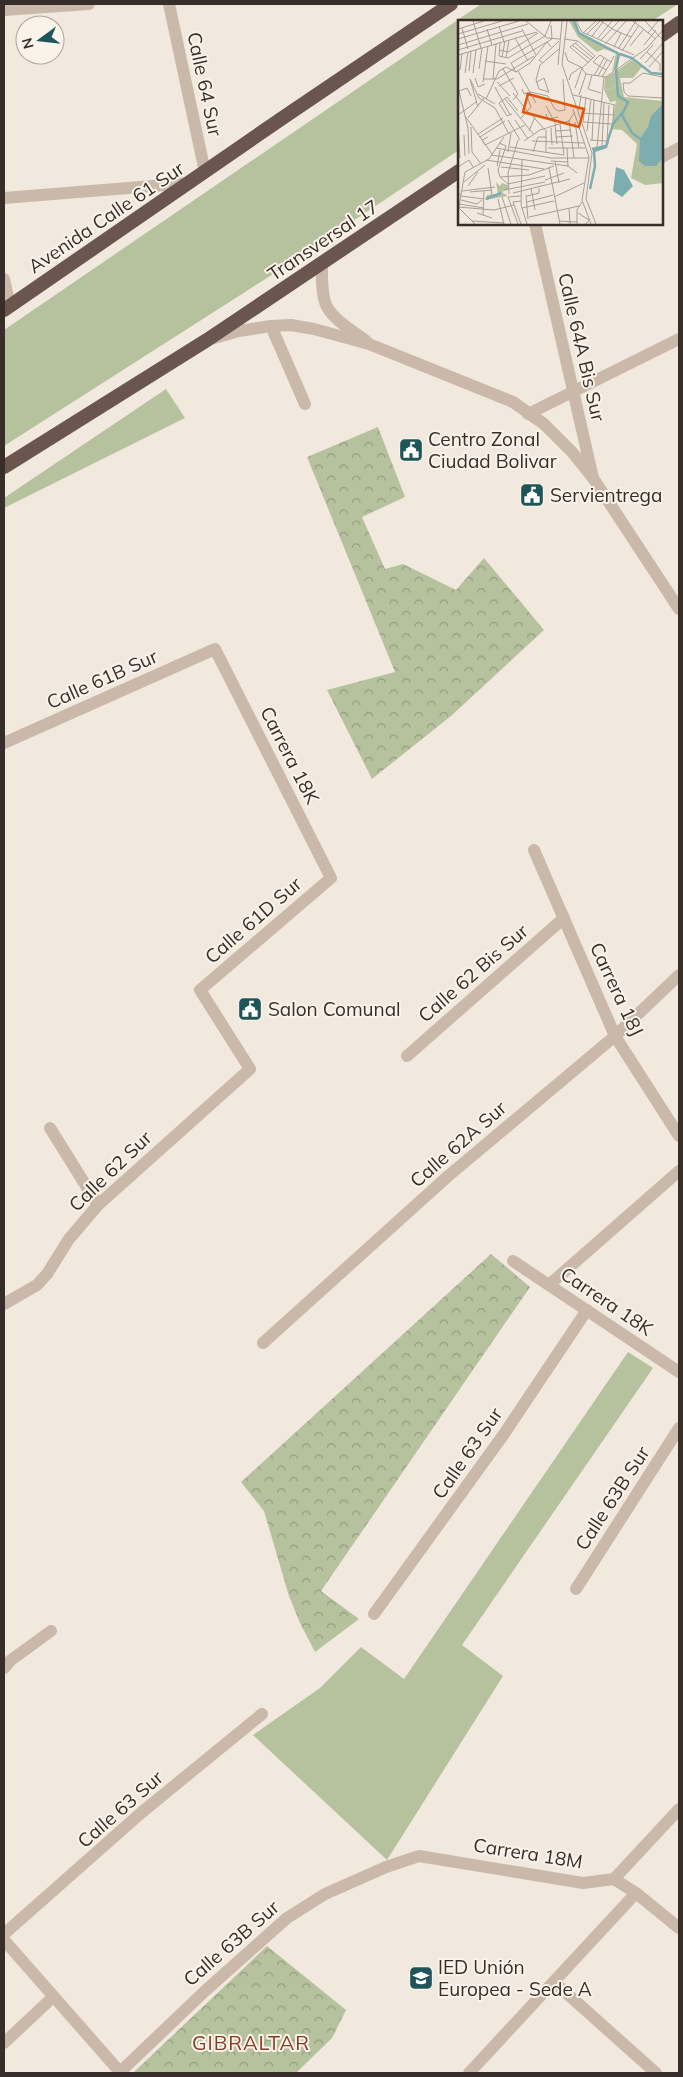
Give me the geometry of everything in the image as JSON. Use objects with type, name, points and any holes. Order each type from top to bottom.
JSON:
[{"type":"highway","points":[[205,172],[451,4]]},
{"type":"highway","points":[[663,34],[679,23]]},
{"type":"highway","name":"Avenida Calle 61 Sur","points":[[7,308],[205,172]]},
{"type":"highway","name":"Transversal 17","points":[[207,340],[458,172]]},
{"type":"highway","points":[[4,467],[207,340]]},
{"type":"street","points":[[4,10],[89,4]]},
{"type":"street","name":"Calle 64 Sur","points":[[169,4],[205,172]]},
{"type":"street","points":[[663,156],[679,148]]},
{"type":"street","points":[[4,198],[190,183]]},
{"type":"street","name":"Calle 64A Bis Sur","points":[[535,225],[593,478]]},
{"type":"street","points":[[322,264],[323,289],[327,306],[336,318],[370,344]]},
{"type":"street","points":[[4,279],[7,308]]},
{"type":"street","points":[[207,340],[239,331],[271,326],[291,325],[314,329],[370,344],[513,402],[544,424],[593,478],[679,609]]},
{"type":"street","points":[[271,326],[305,404]]},
{"type":"street","points":[[528,414],[679,339]]},
{"type":"street","name":"Calle 61B Sur","points":[[4,744],[215,649]]},
{"type":"street","name":"Carrera 18K","points":[[215,649],[331,878]]},
{"type":"street","name":"Carrera 18J","points":[[534,850],[615,1036],[679,1136]]},
{"type":"street","name":"Calle 61D Sur","points":[[250,1069],[200,990],[331,878]]},
{"type":"street","name":"Calle 62 Bis Sur","points":[[407,1056],[564,918]]},
{"type":"street","name":"Calle 62A Sur","points":[[263,1343],[447,1177],[615,1036],[679,975]]},
{"type":"street","name":"Calle 62 Sur","points":[[4,1304],[37,1285],[47,1274],[69,1239],[98,1205],[250,1069]]},
{"type":"street","points":[[50,1128],[98,1205]]},
{"type":"street","points":[[549,1285],[679,1171]]},
{"type":"street","name":"Carrera 18K","points":[[513,1261],[679,1372]]},
{"type":"street","name":"Calle 63 Sur","points":[[374,1614],[504,1434],[587,1310]]},
{"type":"street","name":"Calle 63B Sur","points":[[576,1589],[679,1428]]},
{"type":"street","points":[[4,1668],[11,1660],[51,1631]]},
{"type":"street","name":"Calle 63 Sur","points":[[4,1934],[141,1813],[262,1714]]},
{"type":"street","points":[[679,1809],[614,1879],[636,1893],[679,1928]]},
{"type":"street","name":"Carrera 18M","points":[[386,1867],[419,1856],[583,1883],[614,1879]]},
{"type":"street","name":"Calle 63B Sur","points":[[119,2073],[205,1991],[287,1918],[325,1894],[386,1867]]},
{"type":"street","points":[[469,2073],[636,1893]]},
{"type":"street","points":[[4,1940],[119,2073]]},
{"type":"street","points":[[554,1982],[656,2073]]},
{"type":"street","points":[[4,2043],[53,1997]]},
{"type":"green space","points":[[481,4],[678,4],[654,20],[458,20],[458,151],[292,262],[4,446],[4,330]]},
{"type":"green space","points":[[166,389],[185,418],[4,508],[4,498]]},
{"type":"green space","points":[[378,427],[405,497],[362,517],[385,569],[403,564],[456,590],[484,558],[544,630],[451,716],[372,779],[327,690],[395,672],[307,457]]},
{"type":"green space","points":[[491,1254],[530,1287],[321,1591],[359,1619],[315,1652],[289,1596],[264,1511],[241,1482]]},
{"type":"green space","points":[[628,1352],[653,1368],[462,1645],[503,1676],[387,1860],[253,1735],[320,1688],[361,1647],[404,1679]]},
{"type":"green space","points":[[267,1946],[346,2010],[332,2038],[296,2073],[133,2073]]},
{"type":"place","name":"Centro Zonal Ciudad Bolivar","points":[[411,450]]},
{"type":"place","name":"Servientrega","points":[[532,495]]},
{"type":"place","name":"Salon Comunal","points":[[250,1009]]},
{"type":"place","name":"IED Unión Europea - Sede A","points":[[421,1978]]},
{"type":"district","name":"GIBRALTAR","points":[[251,2042]]}]
